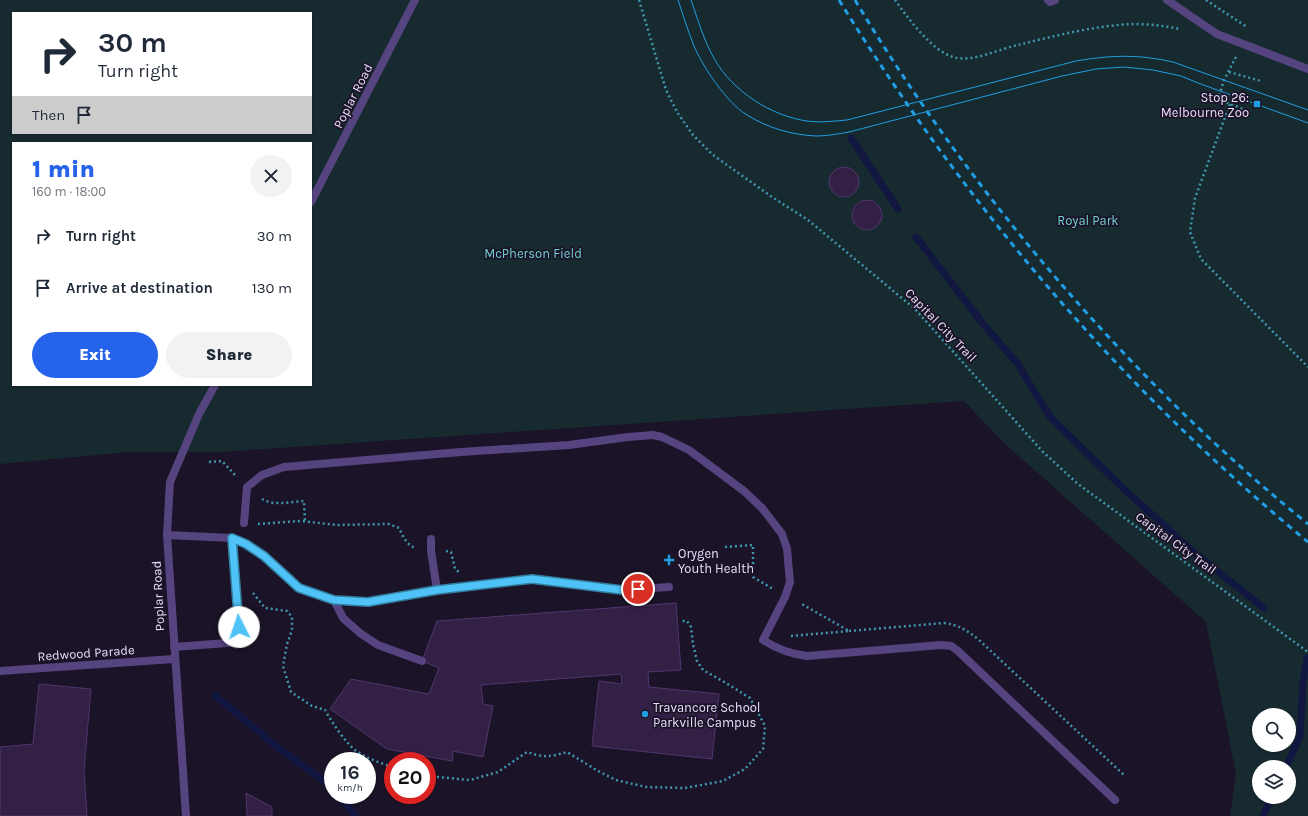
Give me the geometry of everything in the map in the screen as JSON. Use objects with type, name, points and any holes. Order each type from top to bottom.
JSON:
[{"type":"street","name":"Poplar Road","points":[[312,200],[415,0]]},
{"type":"street","points":[[1167,0],[1217,34],[1308,69]]},
{"type":"street","name":"Poplar Road","points":[[186,816],[174,659],[167,535],[170,482],[199,414],[214,386]]},
{"type":"street","points":[[244,523],[247,487],[262,475],[284,467],[461,452],[569,445],[640,436],[653,435],[662,437],[689,450],[744,491],[762,508],[782,534],[787,549],[790,582],[785,597],[762,640],[793,654],[807,656],[941,645],[951,646],[1115,800]]},
{"type":"street","points":[[167,535],[232,538],[246,544],[264,556],[299,588],[334,600],[368,602],[437,590],[532,579],[622,590],[668,586]]},
{"type":"street","points":[[174,647],[240,642],[232,538]]},
{"type":"street","points":[[431,539],[431,551],[437,590]]},
{"type":"street","points":[[334,600],[343,618],[360,633],[378,645],[422,661]]},
{"type":"street","name":"Redwood Parade","points":[[0,671],[174,659]]},
{"type":"path","name":"Capital City Trail","points":[[640,0],[666,90],[681,118],[693,135],[708,150],[736,173],[808,220],[915,309],[1043,452],[1078,484],[1308,652]]},
{"type":"path","points":[[895,0],[928,40],[942,52],[954,58],[982,56],[1014,45],[1107,26],[1144,24],[1164,26],[1187,31]]},
{"type":"path","points":[[1237,55],[1218,99],[1250,112]]},
{"type":"path","points":[[1229,72],[1261,81]]},
{"type":"path","points":[[1230,104],[1195,198],[1190,232],[1201,259],[1308,367]]},
{"type":"path","points":[[244,523],[264,524],[300,521],[338,525],[389,524],[399,528],[405,540],[413,547],[431,551],[442,550],[451,552],[455,569],[464,576]]},
{"type":"path","points":[[251,587],[252,592],[265,608],[287,611],[292,617],[292,630],[282,666],[291,692],[312,706],[324,710],[332,723],[355,750],[384,764]]},
{"type":"path","points":[[436,777],[470,780],[498,772],[527,752],[540,757],[553,756],[567,752],[616,780],[646,787],[685,788],[723,781],[745,769],[763,749],[765,726],[750,698],[703,670],[697,661],[691,627],[686,621],[680,621]]},
{"type":"green space","name":"Royal Park","points":[[0,0],[1308,0],[1308,816],[1230,816],[1236,774],[1206,622],[1004,443],[964,401],[220,452],[129,452],[0,464]]},
{"type":"building","points":[[844,167],[855,171],[859,182],[855,193],[844,197],[833,193],[829,182],[833,171]]},
{"type":"building","points":[[867,200],[878,204],[882,215],[878,226],[867,230],[856,226],[852,215],[856,204]]},
{"type":"building","points":[[676,603],[681,670],[648,672],[649,687],[719,694],[712,759],[592,746],[599,681],[622,684],[621,674],[481,685],[483,704],[493,706],[483,757],[453,751],[452,761],[436,758],[436,752],[403,752],[387,749],[330,709],[351,679],[429,694],[439,668],[422,661],[437,621]]},
{"type":"building","points":[[39,684],[91,689],[84,770],[87,816],[0,816],[0,747],[33,744]]},
{"type":"building","points":[[246,793],[272,807],[272,816],[247,816]]},
{"type":"waterway","points":[[851,138],[898,209]]},
{"type":"waterway","points":[[916,237],[984,325],[1018,364],[1052,419],[1126,491],[1197,555],[1264,608]]},
{"type":"waterway","points":[[1289,760],[1300,737],[1303,682],[1307,658]]},
{"type":"waterway","points":[[216,696],[277,747],[324,781]]},
{"type":"waterway","points":[[346,804],[356,816]]},
{"type":"waterway","points":[[1263,816],[1269,804]]},
{"type":"tram line","points":[[678,0],[698,55],[716,84],[732,102],[747,115],[763,124],[798,134],[820,136],[849,132],[1062,76],[1096,69],[1124,67],[1153,70],[1181,76],[1308,123]]},
{"type":"tram line","points":[[691,0],[711,53],[732,82],[743,92],[767,108],[780,114],[807,121],[822,122],[847,120],[1076,61],[1124,56],[1160,59],[1173,62],[1308,110]]},
{"type":"railway","points":[[839,0],[888,77],[940,150],[994,222],[1051,290],[1111,357],[1173,421],[1239,482],[1308,542]]},
{"type":"railway","points":[[855,0],[901,73],[950,144],[1003,214],[1059,282],[1118,347],[1179,409],[1243,468],[1308,524]]},
{"type":"place","name":"Stop 26: Melbourne Zoo","points":[[1257,104]]},
{"type":"place","name":"Orygen Youth Health","points":[[669,560]]},
{"type":"place","name":"Travancore School Parkville Campus","points":[[645,714]]},
{"type":"route","points":[[239,627],[232,538],[246,544],[264,556],[299,588],[334,600],[368,602],[437,590],[532,579],[622,590],[638,589]]},
{"type":"park label","name":"McPherson Field","points":[[533,253]]}]
